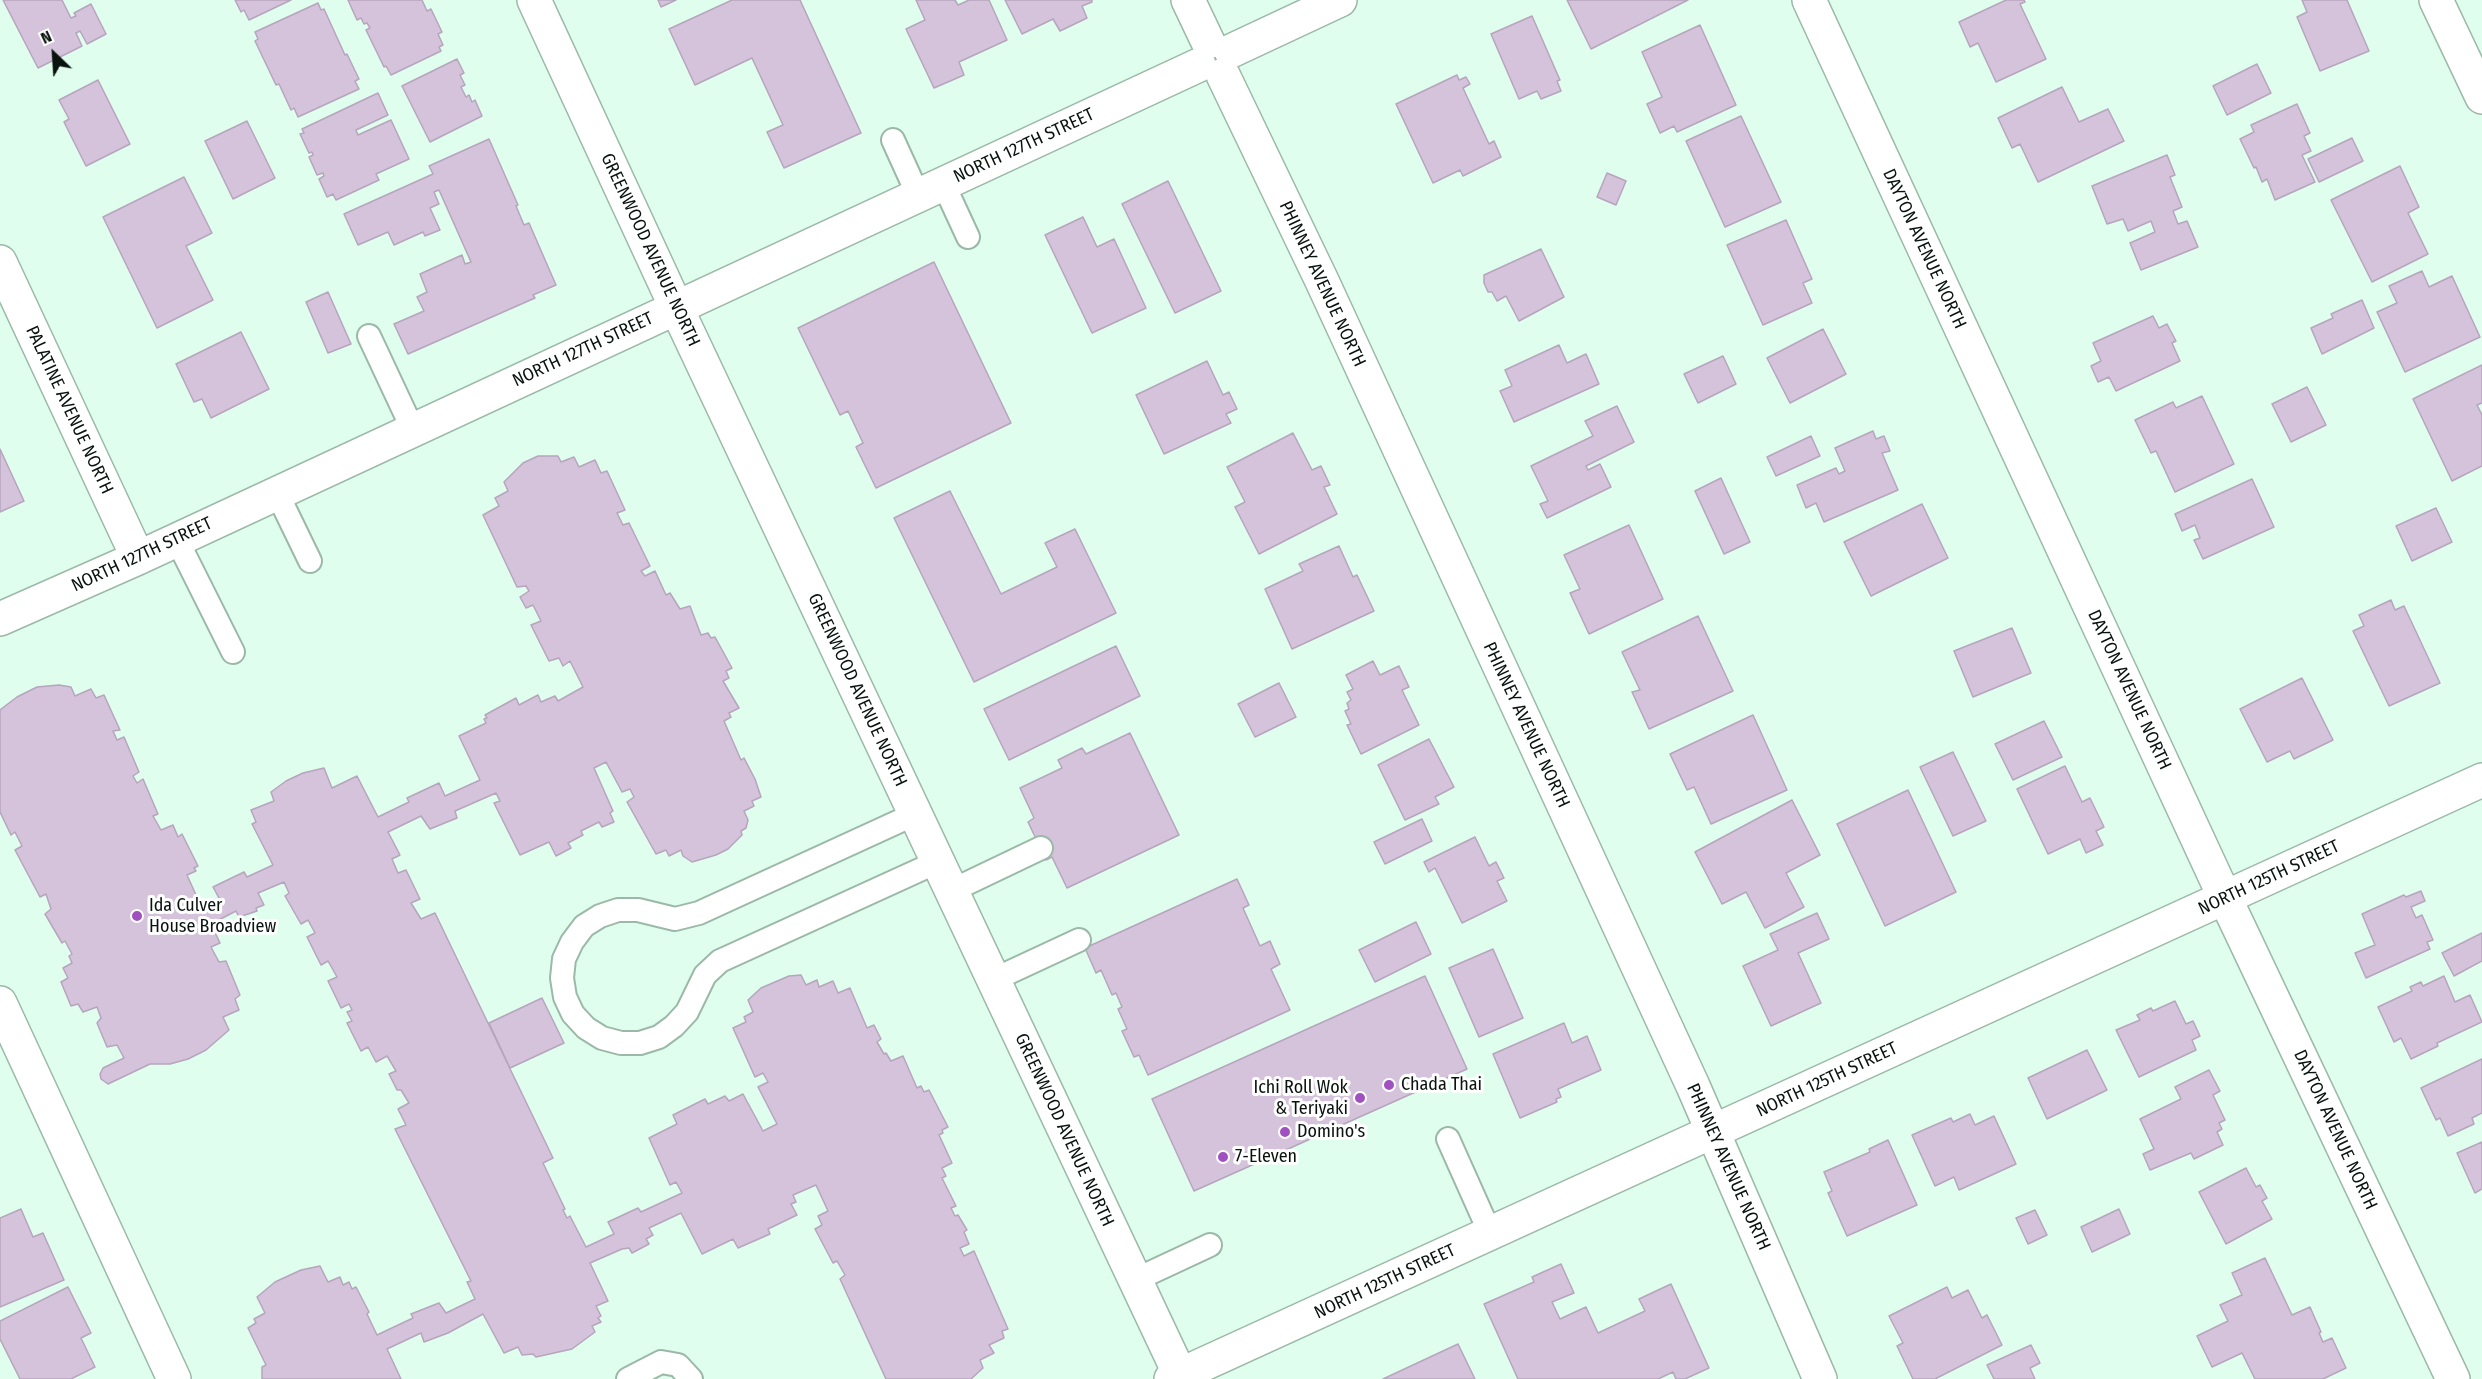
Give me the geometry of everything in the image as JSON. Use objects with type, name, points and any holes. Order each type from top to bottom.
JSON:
[{"type":"street","name":"GREENWOOD AVENUE NORTH","points":[[534,0],[676,307],[1135,1280],[1178,1378]]},
{"type":"street","name":"PHINNEY AVENUE NORTH","points":[[1188,0],[1332,303],[1713,1131],[1819,1379]]},
{"type":"street","name":"NORTH 127TH STREET","points":[[0,620],[1340,0]]},
{"type":"street","name":"DAYTON AVENUE NORTH","points":[[1809,0],[2225,898],[2453,1379]]},
{"type":"street","points":[[2436,0],[2482,97]]},
{"type":"street","name":"PALATINE AVENUE NORTH","points":[[0,262],[138,558]]},
{"type":"street","name":"NORTH 125TH STREET","points":[[1178,1378],[2482,780]]},
{"type":"street","points":[[0,1003],[174,1379]]},
{"type":"lane","points":[[893,140],[968,237]]},
{"type":"lane","points":[[369,336],[412,430]]},
{"type":"lane","points":[[277,493],[309,561]]},
{"type":"lane","points":[[177,540],[233,652]]},
{"type":"lane","points":[[915,814],[699,914],[675,919],[638,910],[618,910],[600,916],[584,927],[572,942],[564,959],[562,978],[573,1014],[586,1028],[602,1038],[621,1043],[640,1043],[659,1037],[675,1026],[687,1012],[705,975],[720,960],[938,862]]},
{"type":"lane","points":[[951,891],[1041,848]]},
{"type":"lane","points":[[993,980],[1079,940]]},
{"type":"lane","points":[[1448,1138],[1490,1233]]},
{"type":"lane","points":[[1135,1280],[1210,1245]]},
{"type":"lane","points":[[627,1379],[661,1362],[678,1365],[691,1379]]},
{"type":"building","points":[[3,0],[62,0],[71,18],[76,16],[74,13],[91,4],[106,34],[87,44],[80,31],[76,33],[82,46],[38,68]]},
{"type":"building","points":[[235,0],[291,0],[249,20],[244,10],[241,12]]},
{"type":"building","points":[[348,0],[422,0],[427,11],[431,9],[442,32],[438,34],[443,45],[439,47],[441,51],[391,75],[386,66],[384,67],[366,30],[370,28],[361,18],[357,20]]},
{"type":"building","points":[[658,0],[676,0],[661,7]]},
{"type":"building","points":[[732,0],[800,0],[861,133],[784,168],[767,132],[783,125],[752,58],[695,85],[669,29]]},
{"type":"building","points":[[916,0],[955,0],[958,5],[969,0],[989,0],[1007,40],[959,62],[964,75],[934,88],[906,29],[925,20]]},
{"type":"building","points":[[1005,0],[1092,0],[1092,2],[1082,6],[1087,18],[1060,31],[1053,19],[1022,34]]},
{"type":"building","points":[[1567,0],[1688,0],[1591,49]]},
{"type":"building","points":[[2006,0],[2024,0],[2025,2],[2020,4],[2046,59],[1996,82],[1978,43],[1970,47],[1959,22]]},
{"type":"building","points":[[2302,0],[2347,0],[2369,51],[2320,71],[2297,17],[2307,12]]},
{"type":"building","points":[[318,3],[321,10],[324,9],[359,79],[355,81],[359,89],[298,117],[294,108],[291,110],[279,84],[276,85],[255,41],[258,39],[255,32]]},
{"type":"building","points":[[1532,16],[1560,80],[1557,81],[1561,91],[1541,99],[1537,91],[1519,99],[1491,34]]},
{"type":"building","points":[[1700,25],[1736,105],[1677,132],[1674,126],[1660,133],[1647,104],[1662,97],[1642,52]]},
{"type":"building","points":[[457,59],[464,73],[460,75],[465,85],[461,87],[466,97],[469,95],[472,102],[475,100],[482,116],[430,142],[402,86]]},
{"type":"building","points":[[2257,64],[2271,93],[2227,115],[2213,86]]},
{"type":"building","points":[[1457,75],[1459,80],[1466,77],[1470,84],[1463,88],[1489,144],[1494,141],[1501,157],[1463,176],[1460,170],[1433,183],[1396,104]]},
{"type":"building","points":[[98,80],[130,144],[86,166],[64,122],[69,119],[59,100]]},
{"type":"building","points":[[2062,87],[2079,122],[2108,109],[2124,141],[2038,182],[2020,144],[2012,148],[1998,118]]},
{"type":"building","points":[[378,93],[388,115],[356,130],[358,135],[391,120],[409,159],[376,174],[379,180],[336,200],[333,194],[327,197],[319,179],[324,176],[323,173],[317,175],[309,157],[313,155],[312,152],[309,153],[300,134],[304,133],[302,129]]},
{"type":"building","points":[[2297,104],[2310,133],[2304,136],[2311,151],[2302,155],[2315,182],[2275,200],[2267,179],[2262,182],[2240,139],[2254,132],[2251,125]]},
{"type":"building","points":[[1741,116],[1781,202],[1725,227],[1686,141]]},
{"type":"building","points":[[247,121],[275,178],[233,199],[205,141]]},
{"type":"building","points":[[2352,138],[2363,161],[2319,182],[2308,159]]},
{"type":"building","points":[[489,139],[518,205],[516,206],[524,225],[529,223],[556,285],[533,295],[535,298],[408,354],[394,324],[424,311],[417,297],[427,292],[420,274],[462,255],[465,264],[471,262],[439,190],[434,192],[439,204],[430,208],[440,230],[425,236],[423,232],[394,245],[388,232],[358,245],[344,214],[433,174],[429,166]]},
{"type":"building","points":[[2167,155],[2175,175],[2170,177],[2182,207],[2173,211],[2178,224],[2187,221],[2198,247],[2141,270],[2130,243],[2155,232],[2151,221],[2128,231],[2123,219],[2107,224],[2092,186]]},
{"type":"building","points":[[2400,166],[2419,207],[2408,213],[2428,254],[2372,282],[2331,200]]},
{"type":"building","points":[[1607,173],[1626,181],[1616,205],[1597,197]]},
{"type":"building","points":[[184,177],[212,233],[186,246],[213,300],[157,328],[103,217]]},
{"type":"building","points":[[1168,181],[1221,291],[1175,313],[1122,204]]},
{"type":"building","points":[[1083,217],[1097,247],[1114,239],[1146,308],[1092,333],[1045,235]]},
{"type":"building","points":[[1786,220],[1812,279],[1803,283],[1812,303],[1763,325],[1727,245]]},
{"type":"building","points":[[1541,249],[1564,297],[1519,321],[1506,296],[1497,301],[1492,292],[1488,292],[1484,283],[1484,275]]},
{"type":"building","points":[[934,262],[1011,423],[876,488],[856,447],[863,443],[848,411],[840,415],[798,328]]},
{"type":"building","points":[[2422,271],[2429,287],[2452,276],[2480,337],[2405,372],[2377,312],[2397,303],[2389,286]]},
{"type":"building","points":[[328,292],[351,344],[328,353],[306,302]]},
{"type":"building","points":[[2362,300],[2374,328],[2322,354],[2311,328],[2333,318],[2331,314]]},
{"type":"building","points":[[2153,316],[2159,328],[2167,324],[2176,341],[2172,343],[2180,361],[2116,391],[2109,377],[2098,382],[2091,366],[2101,361],[2093,343]]},
{"type":"building","points":[[1823,329],[1846,374],[1790,403],[1767,358]]},
{"type":"building","points":[[241,332],[269,389],[211,418],[202,399],[194,402],[176,364]]},
{"type":"building","points":[[1559,345],[1567,363],[1586,354],[1599,384],[1514,422],[1500,391],[1512,386],[1505,370]]},
{"type":"building","points":[[1723,356],[1736,384],[1698,403],[1684,374]]},
{"type":"building","points":[[1207,361],[1223,395],[1229,392],[1237,409],[1226,414],[1231,423],[1164,454],[1136,395]]},
{"type":"building","points":[[2482,365],[2482,403],[2477,405],[2482,415],[2482,466],[2452,481],[2413,399]]},
{"type":"building","points":[[2307,387],[2326,425],[2291,442],[2272,404]]},
{"type":"building","points":[[2202,396],[2234,464],[2175,492],[2156,451],[2151,453],[2135,420],[2173,402],[2176,408]]},
{"type":"building","points":[[1617,406],[1634,442],[1586,466],[1588,470],[1600,464],[1611,487],[1547,518],[1540,504],[1548,501],[1531,466],[1593,436],[1585,421]]},
{"type":"building","points":[[1873,431],[1876,439],[1884,436],[1890,451],[1882,453],[1898,490],[1824,522],[1816,503],[1806,508],[1797,485],[1836,468],[1839,474],[1845,471],[1835,448]]},
{"type":"building","points":[[1293,433],[1312,470],[1321,466],[1330,485],[1324,487],[1337,514],[1259,554],[1235,507],[1245,502],[1227,467]]},
{"type":"building","points":[[1811,436],[1820,456],[1776,476],[1767,457]]},
{"type":"building","points":[[0,449],[24,501],[0,512]]},
{"type":"building","name":"Ida Culver House Broadview","points":[[538,456],[558,456],[561,462],[574,457],[579,467],[595,460],[601,473],[607,471],[625,510],[617,513],[623,525],[629,523],[650,566],[641,571],[645,576],[655,571],[666,595],[670,593],[680,609],[690,606],[701,635],[708,633],[711,638],[715,637],[732,668],[726,671],[729,678],[723,681],[739,708],[729,713],[731,717],[724,721],[741,760],[744,758],[755,779],[761,797],[752,801],[754,806],[744,811],[748,820],[746,828],[741,831],[742,835],[728,849],[692,862],[683,856],[681,850],[669,856],[666,850],[656,854],[627,802],[634,797],[630,789],[622,792],[606,762],[594,768],[613,811],[610,813],[614,822],[602,827],[599,822],[581,831],[583,835],[568,843],[571,848],[556,856],[549,842],[520,855],[494,803],[500,801],[496,793],[455,811],[457,818],[430,829],[421,816],[388,832],[400,855],[392,859],[398,873],[406,870],[420,899],[411,903],[421,919],[435,913],[553,1158],[543,1163],[567,1218],[570,1216],[586,1247],[614,1234],[608,1222],[638,1208],[641,1212],[682,1193],[676,1182],[670,1185],[649,1138],[677,1124],[673,1115],[705,1099],[708,1104],[725,1096],[729,1101],[743,1094],[763,1131],[777,1124],[758,1087],[768,1082],[763,1073],[755,1077],[733,1028],[746,1022],[744,1017],[753,1012],[748,1000],[761,988],[789,976],[801,975],[806,985],[817,980],[819,987],[833,981],[838,993],[850,988],[867,1028],[874,1025],[881,1039],[877,1042],[884,1054],[886,1053],[891,1061],[903,1056],[917,1088],[921,1086],[924,1092],[929,1090],[948,1127],[939,1135],[952,1163],[942,1168],[946,1176],[942,1178],[956,1206],[951,1208],[967,1230],[964,1232],[969,1244],[960,1248],[964,1256],[974,1251],[1008,1329],[1002,1331],[1004,1338],[989,1345],[994,1353],[980,1360],[983,1368],[971,1379],[886,1379],[840,1279],[845,1275],[837,1261],[833,1263],[815,1229],[822,1225],[818,1216],[828,1211],[816,1185],[793,1195],[796,1202],[791,1204],[797,1215],[768,1229],[770,1234],[738,1248],[733,1239],[702,1254],[681,1213],[649,1228],[653,1235],[646,1239],[649,1244],[632,1253],[629,1248],[622,1249],[590,1263],[608,1301],[596,1306],[601,1322],[592,1326],[595,1332],[572,1349],[536,1357],[533,1354],[522,1355],[518,1347],[504,1353],[483,1314],[448,1333],[424,1342],[421,1333],[387,1349],[401,1379],[262,1379],[262,1367],[266,1365],[248,1328],[256,1323],[254,1319],[265,1313],[257,1297],[275,1282],[301,1270],[320,1266],[328,1282],[340,1277],[343,1285],[349,1282],[352,1289],[356,1287],[369,1312],[367,1314],[377,1335],[413,1318],[411,1314],[439,1303],[446,1313],[475,1299],[467,1282],[471,1281],[395,1129],[406,1125],[398,1109],[409,1103],[401,1090],[397,1090],[389,1074],[396,1071],[387,1056],[376,1062],[368,1047],[361,1051],[347,1023],[352,1021],[347,1012],[352,1010],[349,1004],[341,1008],[328,981],[337,977],[328,961],[321,965],[307,937],[315,933],[308,920],[301,924],[285,896],[289,893],[284,882],[258,893],[264,905],[256,908],[257,911],[239,917],[236,911],[211,924],[220,943],[211,947],[219,962],[226,961],[240,995],[235,999],[239,1010],[223,1017],[229,1030],[206,1050],[188,1059],[170,1064],[150,1064],[108,1084],[101,1079],[100,1074],[103,1068],[124,1058],[117,1045],[107,1047],[97,1023],[101,1018],[97,1007],[83,1012],[78,1004],[71,1006],[61,982],[68,978],[63,968],[72,963],[69,956],[72,954],[65,941],[62,943],[45,914],[51,909],[46,894],[40,897],[15,850],[22,846],[15,832],[11,835],[0,812],[0,710],[17,697],[37,687],[59,685],[71,687],[75,696],[91,689],[96,698],[104,695],[120,730],[113,731],[117,740],[124,737],[139,772],[133,776],[137,783],[143,779],[158,814],[153,816],[161,830],[173,825],[178,837],[182,834],[198,866],[194,868],[196,871],[187,875],[201,906],[219,898],[213,887],[244,872],[247,877],[273,865],[252,824],[256,822],[251,810],[274,801],[271,792],[286,781],[303,773],[324,768],[332,788],[357,776],[378,817],[409,802],[407,798],[439,783],[445,796],[480,780],[459,736],[486,723],[485,715],[516,698],[519,705],[538,695],[541,702],[555,696],[558,701],[583,687],[570,661],[563,666],[559,658],[549,661],[531,625],[541,621],[533,605],[526,608],[520,597],[529,591],[526,586],[517,587],[483,515],[499,506],[495,498],[508,491],[504,482],[523,463]]},
{"type":"building","points":[[1721,478],[1750,542],[1724,554],[1695,491]]},
{"type":"building","points":[[2252,479],[2274,527],[2203,559],[2194,540],[2200,538],[2195,525],[2182,531],[2175,514]]},
{"type":"building","points":[[950,491],[1001,594],[1057,567],[1045,543],[1075,529],[1116,613],[974,682],[894,518]]},
{"type":"building","points":[[1922,504],[1948,558],[1871,596],[1844,542]]},
{"type":"building","points":[[2436,508],[2452,542],[2412,561],[2396,526]]},
{"type":"building","points":[[1629,525],[1663,599],[1589,634],[1570,593],[1580,589],[1564,555]]},
{"type":"building","points":[[1339,546],[1353,577],[1357,575],[1374,611],[1292,649],[1265,589],[1303,571],[1299,564]]},
{"type":"building","points":[[2391,600],[2395,610],[2404,606],[2440,683],[2389,706],[2353,631],[2364,626],[2359,615]]},
{"type":"building","points":[[1698,616],[1733,691],[1649,729],[1632,692],[1640,690],[1622,652]]},
{"type":"building","points":[[2012,628],[2031,673],[1973,697],[1954,651]]},
{"type":"building","points":[[1116,646],[1140,696],[1009,760],[984,709]]},
{"type":"building","points":[[1373,661],[1380,675],[1399,666],[1409,687],[1402,690],[1419,725],[1361,754],[1347,725],[1351,724],[1345,711],[1349,709],[1347,703],[1351,700],[1347,692],[1353,689],[1346,675]]},
{"type":"building","points":[[2302,678],[2333,740],[2294,759],[2290,751],[2267,762],[2240,709]]},
{"type":"building","points":[[1279,683],[1296,717],[1255,737],[1238,704]]},
{"type":"building","points":[[1753,715],[1787,790],[1711,824],[1694,787],[1687,790],[1670,754]]},
{"type":"building","points":[[2044,721],[2062,757],[2013,780],[1995,744]]},
{"type":"building","points":[[1130,733],[1179,835],[1067,888],[1052,857],[1046,860],[1028,822],[1034,818],[1020,788],[1062,768],[1058,760],[1082,748],[1086,754]]},
{"type":"building","points":[[1429,739],[1454,787],[1435,797],[1439,804],[1405,820],[1378,765]]},
{"type":"building","points":[[1953,752],[1986,821],[1953,836],[1920,767]]},
{"type":"building","points":[[2065,766],[2082,802],[2090,798],[2104,827],[2096,831],[2103,845],[2086,853],[2080,839],[2048,854],[2017,789]]},
{"type":"building","points":[[1908,790],[1956,892],[1885,926],[1837,824]]},
{"type":"building","points":[[1792,800],[1820,855],[1786,873],[1804,907],[1765,928],[1746,892],[1722,904],[1695,852]]},
{"type":"building","points":[[1422,819],[1432,841],[1385,864],[1374,842]]},
{"type":"building","points":[[1475,837],[1489,866],[1496,862],[1504,878],[1497,881],[1507,901],[1462,923],[1435,868],[1429,872],[1424,862]]},
{"type":"building","points":[[1237,879],[1249,905],[1243,908],[1260,946],[1270,941],[1280,964],[1271,969],[1290,1010],[1148,1075],[1139,1055],[1134,1057],[1122,1031],[1127,1029],[1118,1009],[1122,1007],[1116,993],[1112,995],[1101,970],[1096,973],[1085,948]]},
{"type":"building","points":[[2421,891],[2425,901],[2411,907],[2416,918],[2422,915],[2433,940],[2427,942],[2430,949],[2366,978],[2355,953],[2375,945],[2362,914],[2404,895],[2406,897]]},
{"type":"building","points":[[1817,913],[1829,939],[1798,953],[1821,1003],[1771,1026],[1743,966],[1778,950],[1770,934]]},
{"type":"building","points":[[1416,922],[1431,954],[1375,982],[1359,950]]},
{"type":"building","points":[[2482,933],[2482,961],[2454,976],[2442,953]]},
{"type":"building","points":[[1493,949],[1523,1018],[1479,1037],[1449,968]]},
{"type":"building","points":[[1425,976],[1467,1069],[1194,1191],[1152,1099]]},
{"type":"building","points":[[2444,976],[2455,1002],[2470,995],[2482,1022],[2437,1043],[2438,1046],[2411,1059],[2401,1038],[2394,1042],[2378,1007],[2412,991],[2410,987],[2421,982],[2423,986]]},
{"type":"building","points":[[542,998],[564,1043],[510,1068],[489,1023]]},
{"type":"building","points":[[2175,1001],[2186,1024],[2193,1021],[2200,1036],[2192,1040],[2196,1050],[2139,1077],[2116,1030],[2140,1020],[2137,1015],[2151,1008],[2153,1011]]},
{"type":"building","points":[[1564,1023],[1572,1043],[1587,1036],[1601,1070],[1558,1089],[1561,1097],[1556,1099],[1557,1102],[1520,1118],[1493,1054]]},
{"type":"building","points":[[2087,1050],[2107,1090],[2047,1119],[2028,1078]]},
{"type":"building","points":[[2482,1059],[2482,1113],[2472,1118],[2474,1124],[2448,1136],[2440,1118],[2436,1120],[2421,1088]]},
{"type":"building","points":[[2209,1070],[2220,1091],[2213,1095],[2225,1120],[2219,1123],[2222,1129],[2217,1132],[2223,1145],[2194,1159],[2191,1153],[2150,1170],[2143,1154],[2154,1149],[2140,1119],[2181,1099],[2175,1087]]},
{"type":"building","points":[[1970,1114],[1975,1125],[1994,1116],[2016,1164],[1959,1190],[1954,1177],[1935,1186],[1912,1135],[1951,1118],[1953,1122]]},
{"type":"building","points":[[1888,1140],[1917,1205],[1847,1236],[1828,1193],[1832,1191],[1824,1172],[1870,1152],[1869,1149]]},
{"type":"building","points":[[2482,1142],[2482,1189],[2475,1193],[2457,1153]]},
{"type":"building","points":[[2246,1168],[2256,1187],[2260,1185],[2267,1198],[2262,1201],[2272,1219],[2226,1244],[2199,1192]]},
{"type":"building","points":[[21,1209],[33,1237],[43,1233],[64,1280],[0,1307],[0,1218]]},
{"type":"building","points":[[2119,1209],[2130,1234],[2092,1252],[2081,1227]]},
{"type":"building","points":[[2035,1210],[2047,1235],[2028,1244],[2016,1218]]},
{"type":"building","points":[[2265,1258],[2292,1315],[2310,1307],[2323,1342],[2332,1338],[2346,1368],[2323,1379],[2255,1379],[2242,1353],[2212,1367],[2197,1336],[2228,1321],[2220,1305],[2242,1295],[2232,1273]]},
{"type":"building","points":[[1561,1264],[1574,1293],[1552,1302],[1560,1319],[1586,1307],[1598,1333],[1645,1311],[1639,1299],[1671,1284],[1709,1368],[1685,1379],[1676,1379],[1673,1372],[1658,1379],[1518,1379],[1484,1304],[1534,1282],[1532,1277]]},
{"type":"building","points":[[68,1287],[91,1333],[81,1338],[95,1367],[71,1379],[20,1379],[0,1339],[0,1321]]},
{"type":"building","points":[[1947,1287],[1952,1298],[1968,1290],[1982,1318],[1987,1315],[2002,1345],[1935,1379],[1913,1379],[1897,1346],[1903,1343],[1889,1316]]},
{"type":"building","points":[[1458,1344],[1475,1379],[1383,1379]]},
{"type":"building","points":[[2031,1345],[2040,1363],[2030,1368],[2035,1379],[1994,1379],[1987,1365]]},
{"type":"place","name":"Ida Culver House Broadview","points":[[137,916]]},
{"type":"place","name":"Chada Thai","points":[[1389,1085]]},
{"type":"place","name":"Ichi Roll Wok & Teriyaki","points":[[1360,1098]]},
{"type":"place","name":"Domino's","points":[[1285,1132]]},
{"type":"place","name":"7-Eleven","points":[[1223,1157]]}]
